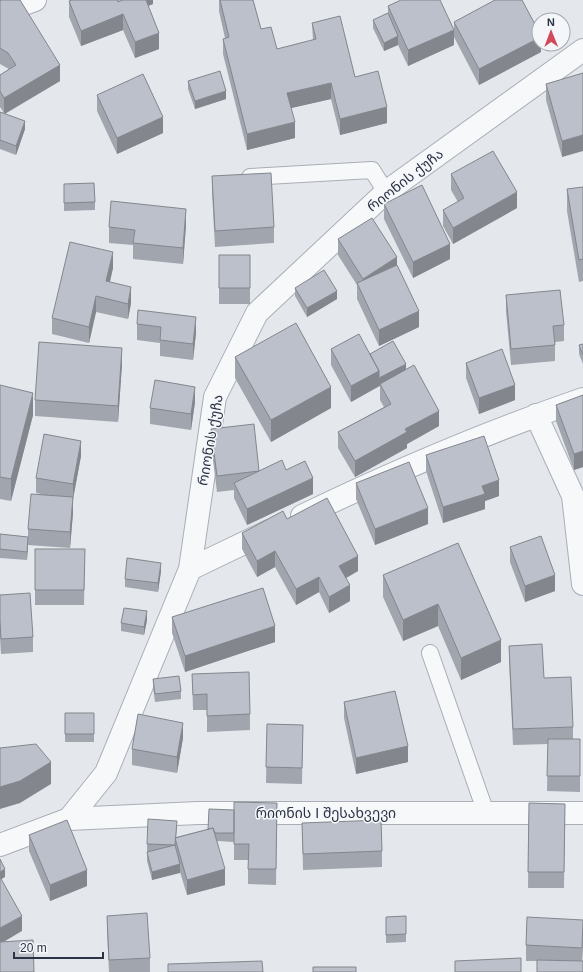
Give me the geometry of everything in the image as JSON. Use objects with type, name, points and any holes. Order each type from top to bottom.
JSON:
[{"type":"street","points":[[0,13],[35,0]]},
{"type":"street","name":"რიონის ქუჩა","points":[[69,819],[106,773],[190,569],[215,397],[257,313],[386,192],[583,50]]},
{"type":"street","points":[[190,569],[375,480],[536,415],[583,399]]},
{"type":"street","points":[[536,415],[573,496],[583,584]]},
{"type":"street","name":"რიონის I შესახვევი","points":[[69,819],[198,813],[583,813]]},
{"type":"street","points":[[0,845],[69,819]]},
{"type":"lane","points":[[234,178],[372,170],[386,192]]},
{"type":"lane","points":[[430,653],[486,813]]},
{"type":"building","points":[[1,0],[20,0],[60,65],[4,98],[0,91],[0,75],[16,65],[8,53],[0,48]]},
{"type":"building","points":[[118,0],[118,2],[123,0],[146,0],[159,33],[135,42],[123,14],[81,31],[69,1]]},
{"type":"building","points":[[220,0],[253,0],[261,29],[271,27],[277,49],[316,39],[312,23],[340,16],[355,77],[378,71],[387,107],[340,119],[331,83],[287,93],[295,122],[247,134],[223,39],[229,37]]},
{"type":"building","points":[[401,0],[440,0],[454,30],[408,50],[388,6]]},
{"type":"building","points":[[495,0],[522,0],[531,17],[531,42],[479,69],[454,22]]},
{"type":"building","points":[[388,13],[398,36],[384,43],[373,20]]},
{"type":"building","points":[[220,71],[226,91],[195,101],[188,81]]},
{"type":"building","points":[[583,73],[583,135],[562,141],[546,84]]},
{"type":"building","points":[[143,74],[163,117],[117,138],[97,95]]},
{"type":"building","points":[[0,112],[25,121],[16,146],[0,140]]},
{"type":"building","points":[[493,151],[517,192],[453,228],[443,210],[464,198],[451,174]]},
{"type":"building","points":[[271,173],[274,227],[215,231],[212,176]]},
{"type":"building","points":[[94,183],[95,202],[64,203],[64,184]]},
{"type":"building","points":[[422,185],[450,244],[413,262],[384,204]]},
{"type":"building","points":[[583,187],[583,259],[579,260],[567,189]]},
{"type":"building","points":[[111,201],[186,209],[183,248],[133,243],[135,230],[109,227]]},
{"type":"building","points":[[372,218],[397,257],[363,279],[338,239]]},
{"type":"building","points":[[70,242],[113,252],[106,281],[131,287],[128,304],[96,296],[89,327],[52,318]]},
{"type":"building","points":[[219,255],[250,255],[250,288],[219,288]]},
{"type":"building","points":[[397,265],[419,311],[379,330],[357,283]]},
{"type":"building","points":[[324,270],[337,291],[307,308],[295,288]]},
{"type":"building","points":[[560,290],[564,325],[553,326],[555,345],[511,349],[506,295]]},
{"type":"building","points":[[138,310],[196,317],[193,344],[160,340],[161,327],[137,324]]},
{"type":"building","points":[[296,323],[331,387],[271,420],[235,357]]},
{"type":"building","points":[[359,334],[379,371],[351,386],[331,349]]},
{"type":"building","points":[[393,341],[406,364],[379,378],[379,371],[370,354]]},
{"type":"building","points":[[39,342],[122,348],[118,406],[35,400]]},
{"type":"building","points":[[583,344],[583,355],[579,345]]},
{"type":"building","points":[[502,349],[515,385],[479,398],[466,363]]},
{"type":"building","points":[[414,365],[439,411],[405,429],[407,432],[355,461],[338,432],[391,404],[380,384]]},
{"type":"building","points":[[155,380],[195,387],[191,414],[150,408]]},
{"type":"building","points":[[0,385],[33,393],[11,479],[0,477]]},
{"type":"building","points":[[583,395],[583,451],[574,454],[556,405]]},
{"type":"building","points":[[254,424],[259,471],[217,476],[211,429]]},
{"type":"building","points":[[44,434],[81,441],[73,484],[36,478]]},
{"type":"building","points":[[484,436],[499,480],[482,486],[485,494],[443,507],[426,455]]},
{"type":"building","points":[[282,460],[286,470],[305,461],[313,478],[247,509],[234,483]]},
{"type":"building","points":[[409,462],[428,508],[375,529],[356,483]]},
{"type":"building","points":[[31,494],[73,497],[70,532],[28,529]]},
{"type":"building","points":[[327,498],[358,556],[339,566],[350,585],[329,597],[319,577],[296,589],[275,551],[257,561],[242,533],[283,511],[287,519]]},
{"type":"building","points":[[0,534],[28,537],[27,552],[0,549]]},
{"type":"building","points":[[541,536],[555,575],[525,586],[510,547]]},
{"type":"building","points":[[458,543],[501,640],[461,658],[438,604],[403,620],[383,575]]},
{"type":"building","points":[[35,549],[85,549],[84,590],[35,590]]},
{"type":"building","points":[[127,558],[161,563],[158,583],[125,579]]},
{"type":"building","points":[[263,588],[275,626],[185,656],[172,617]]},
{"type":"building","points":[[30,593],[33,637],[1,639],[0,595]]},
{"type":"building","points":[[124,608],[147,611],[144,627],[121,623]]},
{"type":"building","points":[[542,644],[544,678],[571,677],[573,727],[513,729],[509,646]]},
{"type":"building","points":[[249,672],[250,714],[207,716],[207,694],[193,695],[192,674]]},
{"type":"building","points":[[179,676],[181,691],[155,694],[153,679]]},
{"type":"building","points":[[395,691],[408,746],[356,758],[344,702]]},
{"type":"building","points":[[65,713],[94,713],[94,734],[65,734]]},
{"type":"building","points":[[138,714],[183,723],[177,757],[132,749]]},
{"type":"building","points":[[267,724],[303,725],[302,768],[266,767]]},
{"type":"building","points":[[548,739],[580,739],[580,776],[547,776]]},
{"type":"building","points":[[36,744],[51,762],[20,781],[0,787],[0,748]]},
{"type":"building","points":[[234,802],[277,803],[276,869],[248,869],[249,844],[234,844]]},
{"type":"building","points":[[529,803],[565,804],[564,872],[528,872]]},
{"type":"building","points":[[209,809],[234,810],[234,833],[215,833],[213,828],[208,829]]},
{"type":"building","points":[[148,819],[177,821],[175,845],[147,844]]},
{"type":"building","points":[[67,820],[87,870],[50,885],[29,835]]},
{"type":"building","points":[[381,820],[382,851],[303,854],[302,823]]},
{"type":"building","points":[[213,828],[225,869],[187,880],[175,838]]},
{"type":"building","points":[[175,845],[180,864],[152,872],[147,852]]},
{"type":"building","points":[[0,859],[5,869],[0,872]]},
{"type":"building","points":[[0,877],[22,916],[0,928]]},
{"type":"building","points":[[147,913],[150,958],[109,960],[107,916]]},
{"type":"building","points":[[406,916],[406,934],[386,935],[386,917]]},
{"type":"building","points":[[527,917],[583,920],[582,948],[526,945]]},
{"type":"building","points":[[33,940],[34,972],[0,972],[0,942]]},
{"type":"building","points":[[521,958],[521,972],[455,972],[455,961]]},
{"type":"building","points":[[537,960],[583,961],[583,972],[537,972]]},
{"type":"building","points":[[262,961],[263,972],[168,972],[168,964]]},
{"type":"building","points":[[313,967],[356,967],[356,972],[313,972]]}]
